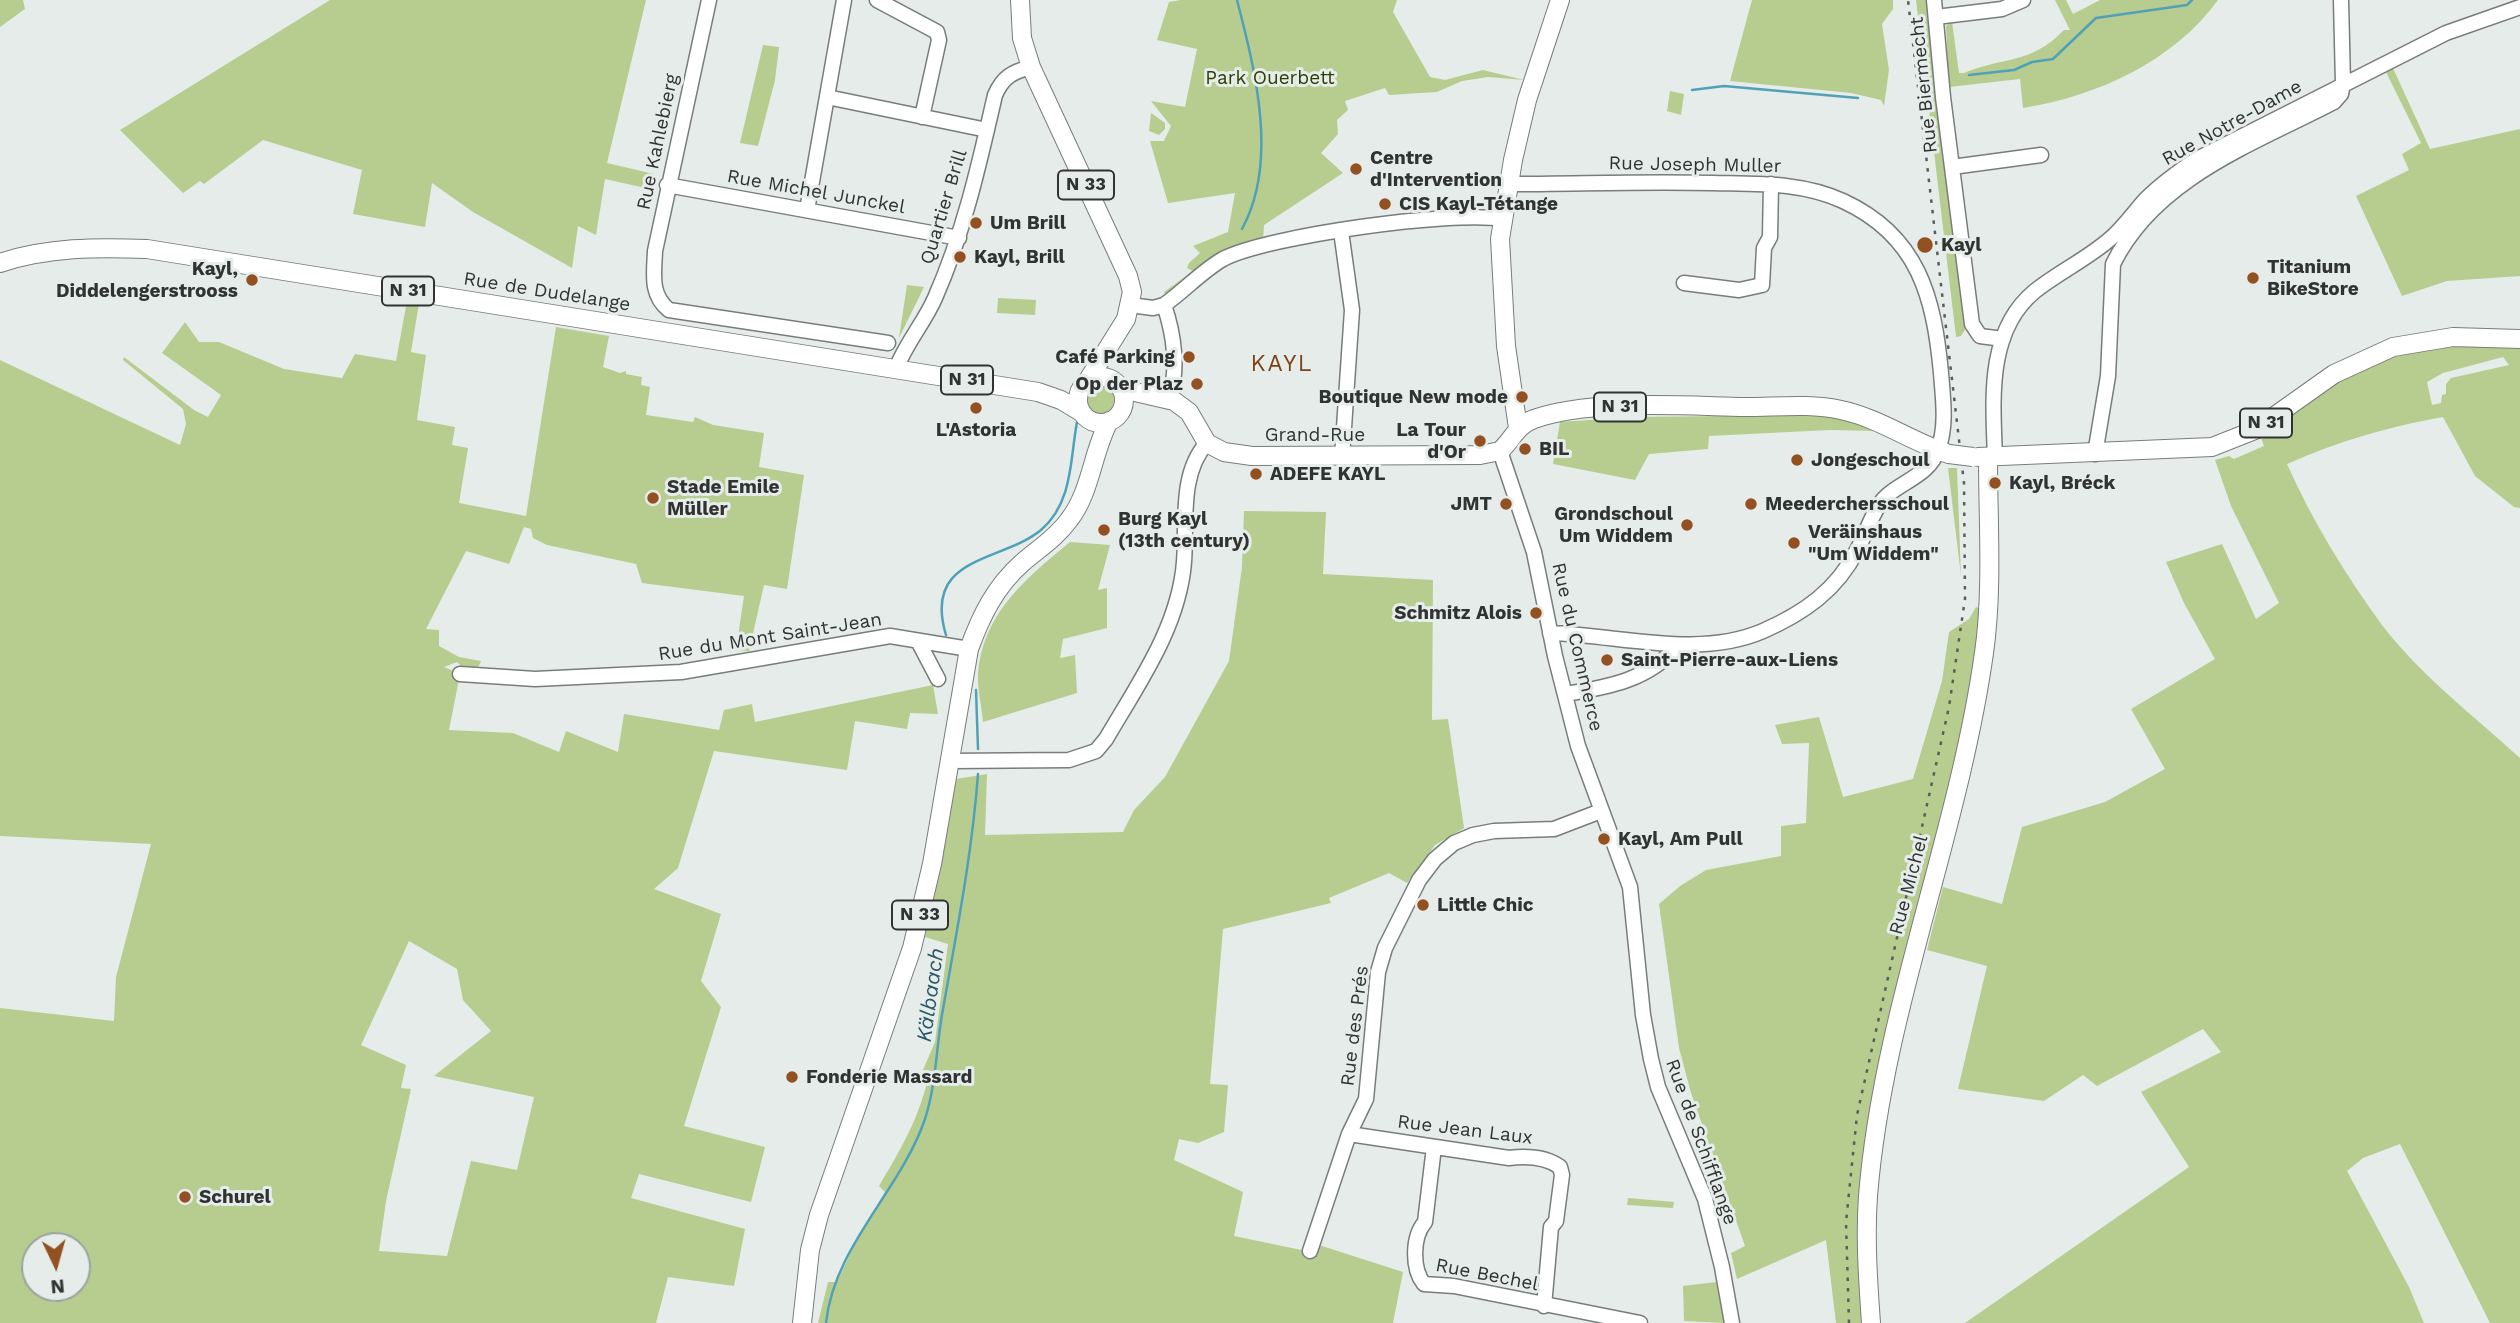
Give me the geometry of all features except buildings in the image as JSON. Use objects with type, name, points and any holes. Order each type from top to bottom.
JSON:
[{"type":"main road","name":"N 33","points":[[1020,0],[1022,38],[1031,67],[1128,276],[1130,305]]},
{"type":"main road","points":[[1500,451],[1518,428],[1513,411],[1502,295],[1503,219],[1508,184],[1530,89],[1560,0]]},
{"type":"main road","name":"Rue de Dudelange","points":[[0,263],[50,251],[84,248],[147,249],[1038,392],[1061,400],[1084,415]]},
{"type":"main road","points":[[1130,305],[1126,319],[1079,395],[1084,415],[1094,422],[1162,397]]},
{"type":"main road","name":"N 31","points":[[1518,428],[1532,419],[1614,407],[1822,407],[1864,416],[1944,452],[1985,457],[2190,451],[2234,441],[2279,415],[2334,374],[2393,347],[2453,337],[2520,340]]},
{"type":"main road","points":[[1110,343],[1117,384],[1116,415]]},
{"type":"main road","points":[[1085,383],[1104,377],[1117,384],[1162,397],[1189,412],[1207,443]]},
{"type":"main road","name":"Rue de Dudelange","points":[[1038,392],[1085,383]]},
{"type":"main road","name":"N 33","points":[[1084,415],[1093,458]]},
{"type":"main road","name":"N 33","points":[[802,1323],[810,1250],[820,1215],[915,935],[950,761],[969,649],[982,614],[1005,580],[1055,537],[1070,519],[1081,501],[1093,458],[1116,415]]},
{"type":"main road","name":"Grand-Rue","points":[[1207,443],[1224,452],[1252,456],[1480,455],[1500,451]]},
{"type":"main road","name":"Rue Michel","points":[[1871,1323],[1867,1228],[1875,1142],[1899,1011],[1949,817],[1984,655],[1985,457]]},
{"type":"street","name":"Rue Kahlebierg","points":[[655,293],[655,251],[667,185],[709,0]]},
{"type":"street","points":[[807,210],[844,0]]},
{"type":"street","points":[[877,0],[937,32],[922,117]]},
{"type":"street","name":"Rue Biermecht","points":[[1934,0],[1972,324],[1980,336],[2003,339]]},
{"type":"street","points":[[1936,17],[1985,6],[2001,9],[2023,0]]},
{"type":"street","points":[[2095,454],[2108,376],[2113,264],[2119,251],[2155,208],[2178,186],[2205,168],[2334,102],[2341,94],[2343,84],[2342,0]]},
{"type":"street","name":"Rue Notre-Dame","points":[[1985,457],[1993,382],[2003,339],[2019,309],[2034,291],[2096,251],[2169,177],[2218,148],[2446,33],[2520,7]]},
{"type":"street","name":"Quartier Brill","points":[[896,369],[904,349],[934,300],[958,238],[971,200],[995,95],[1002,81],[1013,72],[1031,67]]},
{"type":"street","points":[[827,97],[987,130]]},
{"type":"street","name":"Rue Biermecht","points":[[1952,167],[2041,155]]},
{"type":"street","name":"Rue Joseph Muller","points":[[1508,184],[1771,184],[1820,192],[1844,201],[1868,215],[1901,246],[1920,276],[1936,321],[1944,414],[1944,452]]},
{"type":"street","points":[[1684,283],[1739,290],[1762,285],[1765,248],[1770,237],[1771,184]]},
{"type":"street","name":"Rue Michel Junckel","points":[[667,185],[958,238]]},
{"type":"street","points":[[1166,312],[1224,259],[1341,231],[1463,218],[1503,219]]},
{"type":"street","points":[[1341,231],[1352,310],[1342,457]]},
{"type":"street","points":[[2096,251],[2113,264]]},
{"type":"street","name":"Rue de Dudelange","points":[[655,293],[660,303],[669,310],[888,343]]},
{"type":"street","points":[[1130,305],[1166,312]]},
{"type":"street","points":[[1162,397],[1176,372],[1166,312]]},
{"type":"street","points":[[713,340],[715,317]]},
{"type":"street","points":[[838,360],[842,336]]},
{"type":"street","points":[[950,761],[1069,760],[1096,751],[1106,739],[1165,635],[1174,610],[1184,563],[1188,488],[1194,462],[1207,443]]},
{"type":"street","name":"Rue du Commerce","points":[[1500,451],[1534,552],[1550,633],[1581,757],[1601,811]]},
{"type":"street","points":[[1550,633],[1679,645],[1725,643],[1749,636],[1821,599],[1846,570],[1881,502],[1925,471],[1944,452]]},
{"type":"street","name":"Rue du Mont Saint-Jean","points":[[460,674],[535,679],[645,675],[739,664],[890,636],[969,649]]},
{"type":"street","points":[[918,641],[938,679]]},
{"type":"street","points":[[1565,694],[1634,680],[1662,664],[1679,645]]},
{"type":"street","name":"Rue des Prés","points":[[1310,1251],[1349,1134],[1366,1099],[1375,993],[1385,948],[1419,880],[1435,859],[1454,843],[1473,835],[1494,831],[1554,829],[1601,811]]},
{"type":"street","name":"Rue de Schifflange","points":[[1601,811],[1630,887],[1643,1015],[1653,1068],[1704,1199],[1722,1267],[1732,1323]]},
{"type":"street","name":"Rue Jean Laux","points":[[1349,1134],[1551,1161],[1560,1167],[1562,1175],[1556,1221],[1551,1227],[1544,1306]]},
{"type":"street","name":"Rue Bechel","points":[[1434,1147],[1425,1222],[1420,1228],[1417,1274],[1424,1284],[1467,1288],[1532,1300],[1544,1306],[1640,1323]]},
{"type":"green space","points":[[0,0],[23,0],[25,9],[0,27]]},
{"type":"green space","points":[[330,0],[646,0],[607,163],[654,174],[650,189],[605,179],[596,235],[578,226],[572,268],[473,212],[432,183],[425,227],[353,214],[362,170],[263,140],[204,184],[200,181],[183,193],[120,130]]},
{"type":"green space","name":"Park Ouerbett","points":[[1397,0],[1393,12],[1430,77],[1445,80],[1483,70],[1524,80],[1488,77],[1462,81],[1437,92],[1389,95],[1385,88],[1345,101],[1348,110],[1337,120],[1338,134],[1321,153],[1343,173],[1264,225],[1263,240],[1166,296],[1164,292],[1193,271],[1187,268],[1200,253],[1193,246],[1228,232],[1235,193],[1168,203],[1150,141],[1164,141],[1171,126],[1151,101],[1185,107],[1197,49],[1157,40],[1169,2]]},
{"type":"green space","points":[[1752,0],[1893,0],[1893,9],[1882,24],[1889,70],[1884,106],[1881,100],[1851,93],[1730,81]]},
{"type":"green space","points":[[1916,0],[1929,0],[1968,325],[1961,336],[1956,337]]},
{"type":"green space","points":[[2055,0],[2066,0],[2073,14],[2100,0],[2218,0],[2200,22],[2156,58],[2131,73],[2078,95],[2023,108],[2020,79],[1949,87],[1946,26],[1952,22],[1959,73],[1964,73],[2028,55],[2052,41],[2064,30],[2070,30]]},
{"type":"green space","points":[[763,45],[779,47],[775,80],[758,146],[740,143]]},
{"type":"green space","points":[[2392,66],[2430,149],[2520,129],[2520,276],[2447,281],[2402,296],[2356,196],[2409,170],[2402,154],[2421,143],[2385,70]]},
{"type":"green space","points":[[1670,91],[1684,94],[1681,115],[1667,111]]},
{"type":"green space","points":[[1151,113],[1165,123],[1165,129],[1159,135],[1149,131]]},
{"type":"green space","points":[[907,285],[924,287],[899,338]]},
{"type":"green space","points":[[998,298],[1036,300],[1035,315],[997,313]]},
{"type":"green space","points":[[407,301],[419,303],[411,352],[426,355],[417,420],[455,427],[452,445],[468,448],[459,503],[526,516],[556,327],[609,336],[603,367],[642,377],[641,385],[650,387],[646,415],[693,422],[695,417],[713,425],[764,433],[759,467],[804,475],[787,589],[764,585],[749,651],[736,650],[744,596],[642,583],[636,564],[547,545],[533,538],[531,529],[524,527],[509,564],[466,551],[426,629],[439,630],[439,646],[459,657],[481,661],[477,670],[465,670],[457,662],[444,667],[460,674],[449,730],[513,733],[559,752],[566,731],[618,752],[624,714],[719,730],[724,710],[752,704],[755,722],[933,685],[938,714],[910,713],[907,729],[855,721],[847,770],[714,751],[678,868],[654,889],[721,914],[701,981],[721,1007],[684,1126],[765,1147],[751,1202],[639,1174],[631,1198],[745,1229],[734,1286],[668,1277],[656,1323],[0,1323],[0,1008],[114,1021],[116,977],[151,844],[0,836],[0,360],[180,445],[186,424],[183,409],[123,360],[124,357],[194,410],[208,417],[221,395],[162,353],[185,322],[199,342],[219,342],[284,369],[342,378],[355,354],[396,361]],"holes":[[[409,941],[457,969],[463,1000],[491,1031],[434,1076],[534,1097],[517,1170],[471,1161],[447,1256],[379,1251],[386,1201],[411,1089],[401,1088],[406,1065],[361,1045]]]},
{"type":"green space","points":[[2454,345],[2520,346],[2520,508],[2514,507],[2475,476],[2443,417],[2364,436],[2287,464],[2330,547],[2382,625],[2430,678],[2520,758],[2520,1323],[2490,1323],[2400,1144],[2363,1158],[2347,1171],[2409,1287],[2424,1323],[1965,1323],[2189,1167],[2141,1092],[2221,1052],[2203,1029],[2097,1086],[2083,1075],[2044,1101],[1958,1089],[1987,966],[1927,950],[1943,887],[2002,904],[2022,827],[2105,802],[2165,769],[2131,709],[2215,659],[2184,603],[2166,562],[2222,544],[2256,619],[2279,603],[2231,506],[2215,460],[2229,456],[2234,459],[2264,446],[2260,435],[2338,380],[2396,354]],"holes":[[[2503,357],[2509,365],[2451,378],[2446,384],[2446,394],[2442,395],[2441,403],[2432,405],[2427,382],[2443,373]]]},
{"type":"green space","points":[[1100,386],[1110,390],[1114,400],[1110,410],[1100,414],[1090,410],[1086,400],[1090,390]]},
{"type":"green space","points":[[1819,415],[1859,423],[1881,431],[1829,430],[1709,436],[1708,449],[1649,454],[1635,480],[1553,464],[1560,422],[1632,417]]},
{"type":"green space","points":[[1948,468],[1957,468],[1961,576]]},
{"type":"green space","points":[[1244,511],[1326,512],[1323,574],[1433,580],[1432,720],[1448,719],[1464,828],[1435,845],[1407,883],[1389,873],[1329,898],[1331,903],[1223,929],[1210,1084],[1228,1085],[1224,1132],[1198,1143],[1179,1139],[1174,1160],[1243,1192],[1234,1236],[1316,1253],[1319,1245],[1403,1272],[1393,1323],[818,1323],[828,1282],[837,1282],[858,1237],[885,1192],[879,1186],[909,1131],[921,1103],[929,1073],[923,1070],[935,1042],[948,944],[925,937],[956,779],[987,774],[985,835],[1123,832],[1134,810],[1165,777],[1229,661],[1242,567]]},
{"type":"green space","points":[[1070,542],[1110,545],[1098,590],[1107,588],[1107,628],[1063,639],[1060,658],[1075,655],[1077,693],[983,722],[978,679],[987,636],[996,618],[1022,585]]},
{"type":"green space","points":[[1976,607],[1982,610],[1981,648],[1883,1080],[1866,1323],[1836,1323],[1826,1240],[1737,1279],[1731,1253],[1745,1246],[1691,1093],[1679,1048],[1659,904],[1680,886],[1706,870],[1781,856],[1781,826],[1806,823],[1809,743],[1782,744],[1775,725],[1819,717],[1843,797],[1913,779],[1942,681],[1949,632],[1969,619]]},
{"type":"green space","points":[[1628,1198],[1674,1202],[1673,1208],[1627,1205]]},
{"type":"green space","points":[[1716,1282],[1724,1323],[1684,1321],[1683,1286]]},
{"type":"waterway","points":[[1237,0],[1256,86],[1261,146],[1253,203],[1242,229]]},
{"type":"waterway","points":[[1969,75],[2014,70],[2032,62],[2053,59],[2096,18],[2187,5],[2192,0]]},
{"type":"waterway","points":[[1692,90],[1724,86],[1858,98]]},
{"type":"waterway","name":"Kälbaach","points":[[946,635],[942,609],[945,589],[955,575],[1041,530],[1059,507],[1068,480],[1077,422]]},
{"type":"waterway","name":"Kälbaach","points":[[976,690],[978,749]]},
{"type":"waterway","name":"Kälbaach","points":[[826,1323],[841,1269],[901,1170],[929,1106],[968,865],[978,774]]},
{"type":"railway","points":[[1849,1323],[1846,1222],[1857,1115],[1949,707],[1965,599],[1964,483],[1908,0]]},
{"type":"place","name":"Centre d'Intervention","points":[[1356,169]]},
{"type":"place","name":"CIS Kayl-Tétange","points":[[1385,204]]},
{"type":"place","name":"Um Brill","points":[[976,223]]},
{"type":"place","name":"Kayl","points":[[1925,245]]},
{"type":"place","name":"Kayl, Brill","points":[[960,257]]},
{"type":"place","name":"Titanium BikeStore","points":[[2253,278]]},
{"type":"place","name":"Kayl, Diddelengerstrooss","points":[[252,280]]},
{"type":"place","name":"Café Parking","points":[[1189,357]]},
{"type":"place","name":"Op der Plaz","points":[[1197,384]]},
{"type":"place","name":"Boutique New mode","points":[[1522,397]]},
{"type":"place","name":"L'Astoria","points":[[976,408]]},
{"type":"place","name":"La Tour d'Or","points":[[1480,441]]},
{"type":"place","name":"BIL","points":[[1525,449]]},
{"type":"place","name":"Jongeschoul","points":[[1797,460]]},
{"type":"place","name":"ADEFE KAYL","points":[[1256,474]]},
{"type":"place","name":"Kayl, Bréck","points":[[1995,483]]},
{"type":"place","name":"Stade Emile Müller","points":[[653,498]]},
{"type":"place","name":"JMT","points":[[1506,504]]},
{"type":"place","name":"Meederchersschoul","points":[[1751,504]]},
{"type":"place","name":"Grondschoul Um Widdem","points":[[1687,525]]},
{"type":"place","name":"Burg Kayl (13th century)","points":[[1104,530]]},
{"type":"place","name":"Veräinshaus \"Um Widdem\"","points":[[1794,543]]},
{"type":"place","name":"Schmitz Alois","points":[[1536,613]]},
{"type":"place","name":"Saint-Pierre-aux-Liens","points":[[1607,660]]},
{"type":"place","name":"Kayl, Am Pull","points":[[1604,839]]},
{"type":"place","name":"Little Chic","points":[[1423,905]]},
{"type":"place","name":"Fonderie Massard","points":[[792,1077]]},
{"type":"place","name":"Schurel","points":[[185,1197]]},
{"type":"district","name":"KAYL","points":[[1282,364]]}]
